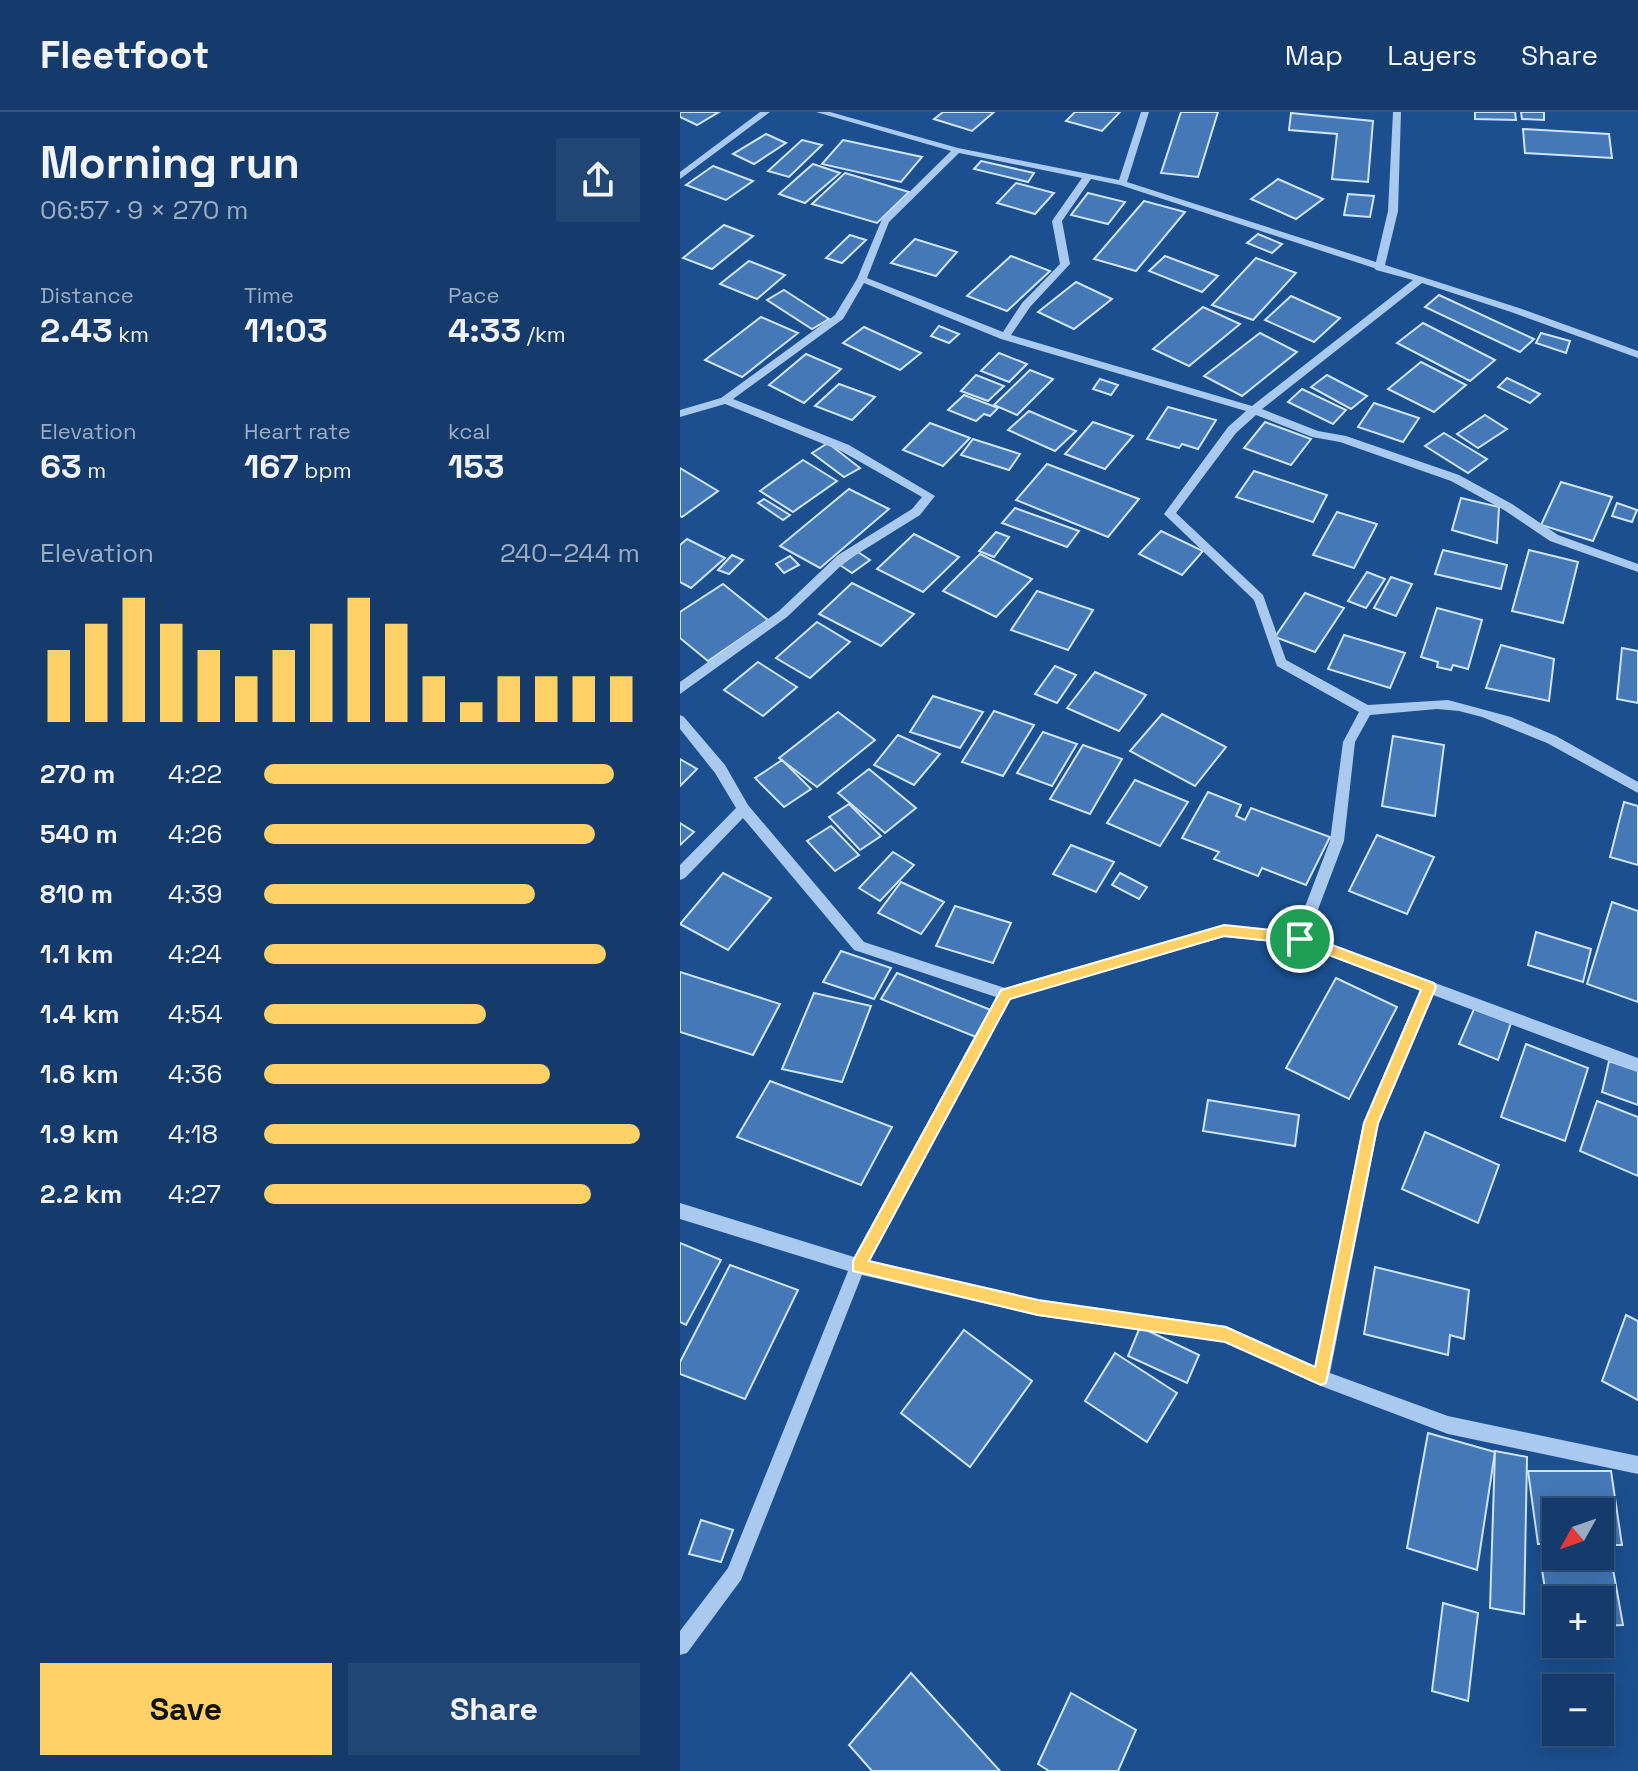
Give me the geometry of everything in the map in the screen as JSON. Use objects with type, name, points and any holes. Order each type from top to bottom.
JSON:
[{"type":"street","points":[[680,176],[766,112]]},
{"type":"street","points":[[820,112],[957,150],[1122,183],[1638,355]]},
{"type":"street","points":[[1122,183],[1145,112]]},
{"type":"street","points":[[1379,268],[1393,211],[1397,112]]},
{"type":"street","points":[[680,414],[725,400],[839,317],[862,279],[885,221],[957,150]]},
{"type":"street","points":[[1005,337],[1026,305],[1065,264],[1057,221],[1089,175]]},
{"type":"street","points":[[862,279],[1005,337],[1254,410],[1316,434],[1342,439],[1455,478],[1508,507],[1554,538],[1605,559],[1638,568]]},
{"type":"street","points":[[1420,280],[1232,430],[1170,514],[1259,598],[1281,663],[1366,710],[1456,705],[1518,726],[1578,753],[1638,788]]},
{"type":"street","points":[[680,689],[783,614],[842,558],[916,512],[929,496],[845,448],[725,400]]},
{"type":"street","points":[[1300,939],[1337,841],[1349,742],[1366,710]]},
{"type":"street","points":[[680,720],[720,769],[743,809],[801,882],[859,946],[970,986],[1005,994],[1224,931],[1300,939],[1638,1065]]},
{"type":"street","points":[[680,874],[743,809]]},
{"type":"street","points":[[1321,1378],[1371,1123],[1429,987]]},
{"type":"street","points":[[680,1646],[735,1574],[858,1266],[1005,994]]},
{"type":"street","points":[[680,1211],[858,1266],[1038,1308],[1226,1334],[1321,1378],[1448,1425],[1638,1465]]},
{"type":"building","points":[[680,112],[719,112],[697,125],[680,117]]},
{"type":"building","points":[[943,112],[994,112],[972,131],[934,119]]},
{"type":"building","points":[[1075,112],[1120,112],[1102,131],[1066,121]]},
{"type":"building","points":[[1181,112],[1218,112],[1198,177],[1161,173]]},
{"type":"building","points":[[1475,112],[1515,112],[1516,120],[1475,119]]},
{"type":"building","points":[[1521,112],[1544,112],[1544,120],[1522,119]]},
{"type":"building","points":[[1291,113],[1373,121],[1368,182],[1332,179],[1337,134],[1289,130]]},
{"type":"building","points":[[1523,129],[1609,134],[1612,158],[1525,153]]},
{"type":"building","points":[[766,134],[786,143],[754,164],[733,154]]},
{"type":"building","points":[[802,140],[822,145],[789,177],[768,171]]},
{"type":"building","points":[[843,140],[922,157],[901,182],[822,164]]},
{"type":"building","points":[[981,161],[1034,173],[1028,182],[974,169]]},
{"type":"building","points":[[813,164],[840,173],[805,203],[779,194]]},
{"type":"building","points":[[713,166],[753,181],[726,200],[686,185]]},
{"type":"building","points":[[845,173],[909,192],[877,223],[812,204]]},
{"type":"building","points":[[1278,179],[1323,199],[1296,219],[1251,199]]},
{"type":"building","points":[[1016,183],[1054,193],[1035,214],[997,203]]},
{"type":"building","points":[[1088,193],[1125,202],[1108,224],[1071,215]]},
{"type":"building","points":[[1348,194],[1374,196],[1370,217],[1344,215]]},
{"type":"building","points":[[1144,201],[1185,212],[1136,271],[1094,259]]},
{"type":"building","points":[[724,225],[753,236],[712,269],[683,258]]},
{"type":"building","points":[[1258,234],[1282,244],[1272,253],[1247,243]]},
{"type":"building","points":[[850,235],[866,240],[842,263],[826,258]]},
{"type":"building","points":[[915,239],[957,252],[936,276],[891,263]]},
{"type":"building","points":[[1011,256],[1050,271],[1007,311],[967,296]]},
{"type":"building","points":[[1165,256],[1218,276],[1202,292],[1149,271]]},
{"type":"building","points":[[1256,258],[1296,273],[1253,320],[1212,305]]},
{"type":"building","points":[[749,261],[785,275],[757,299],[720,284]]},
{"type":"building","points":[[1076,282],[1112,299],[1074,329],[1038,312]]},
{"type":"building","points":[[784,290],[829,319],[812,329],[767,300]]},
{"type":"building","points":[[1439,295],[1534,339],[1520,352],[1425,307]]},
{"type":"building","points":[[1291,296],[1340,318],[1314,342],[1265,320]]},
{"type":"building","points":[[1203,307],[1240,324],[1189,366],[1153,349]]},
{"type":"building","points":[[761,317],[798,333],[742,377],[705,360]]},
{"type":"building","points":[[1423,323],[1495,360],[1470,381],[1397,343]]},
{"type":"building","points":[[939,326],[959,334],[949,343],[931,336]]},
{"type":"building","points":[[864,327],[921,353],[900,370],[843,343]]},
{"type":"building","points":[[1260,333],[1297,352],[1242,396],[1204,376]]},
{"type":"building","points":[[1541,333],[1570,341],[1566,353],[1536,343]]},
{"type":"building","points":[[999,353],[1027,364],[1009,382],[981,371]]},
{"type":"building","points":[[806,354],[841,369],[804,403],[769,385]]},
{"type":"building","points":[[1421,362],[1466,385],[1434,412],[1388,389]]},
{"type":"building","points":[[1030,370],[1053,379],[1017,415],[994,405]]},
{"type":"building","points":[[976,375],[1004,386],[988,401],[961,391]]},
{"type":"building","points":[[1327,375],[1367,396],[1351,409],[1311,387]]},
{"type":"building","points":[[1507,378],[1540,394],[1530,403],[1498,387]]},
{"type":"building","points":[[1100,379],[1118,385],[1111,395],[1093,389]]},
{"type":"building","points":[[839,384],[875,397],[852,420],[815,406]]},
{"type":"building","points":[[1302,389],[1346,410],[1333,424],[1288,402]]},
{"type":"building","points":[[964,395],[998,408],[990,416],[984,414],[976,421],[948,410]]},
{"type":"building","points":[[1374,403],[1419,418],[1403,442],[1358,427]]},
{"type":"building","points":[[1168,407],[1216,420],[1198,449],[1182,444],[1179,448],[1147,439]]},
{"type":"building","points":[[1029,411],[1076,431],[1055,451],[1008,430]]},
{"type":"building","points":[[1485,415],[1507,429],[1478,448],[1457,434]]},
{"type":"building","points":[[1093,422],[1133,436],[1105,469],[1065,454]]},
{"type":"building","points":[[1265,422],[1311,439],[1291,465],[1244,448]]},
{"type":"building","points":[[930,423],[970,438],[943,466],[903,450]]},
{"type":"building","points":[[1444,433],[1487,459],[1468,473],[1425,446]]},
{"type":"building","points":[[973,439],[1020,454],[1009,470],[961,455]]},
{"type":"building","points":[[828,443],[860,468],[844,477],[812,453]]},
{"type":"building","points":[[803,460],[837,481],[793,512],[760,491]]},
{"type":"building","points":[[1047,464],[1139,499],[1108,537],[1016,500]]},
{"type":"building","points":[[680,468],[718,491],[682,517],[680,516]]},
{"type":"building","points":[[1254,471],[1327,495],[1313,522],[1236,497]]},
{"type":"building","points":[[1561,482],[1612,497],[1593,541],[1541,525]]},
{"type":"building","points":[[849,489],[889,509],[820,568],[780,546]]},
{"type":"building","points":[[1461,498],[1499,507],[1497,543],[1452,530]]},
{"type":"building","points":[[764,499],[790,515],[783,520],[758,503]]},
{"type":"building","points":[[1617,503],[1637,510],[1632,522],[1612,516]]},
{"type":"building","points":[[1015,508],[1079,531],[1067,547],[1002,523]]},
{"type":"building","points":[[1337,512],[1377,524],[1354,568],[1313,555]]},
{"type":"building","points":[[1161,531],[1203,551],[1182,575],[1139,554]]},
{"type":"building","points":[[996,532],[1009,537],[994,557],[979,551]]},
{"type":"building","points":[[914,534],[959,557],[923,592],[877,569]]},
{"type":"building","points":[[687,539],[725,558],[691,588],[680,582],[680,545]]},
{"type":"building","points":[[1443,550],[1507,565],[1501,589],[1435,574]]},
{"type":"building","points":[[1529,550],[1578,562],[1563,623],[1512,611]]},
{"type":"building","points":[[858,552],[870,560],[852,573],[840,565]]},
{"type":"building","points":[[980,554],[1032,579],[996,617],[943,591]]},
{"type":"building","points":[[732,555],[743,560],[729,574],[718,570]]},
{"type":"building","points":[[790,556],[799,565],[784,573],[776,564]]},
{"type":"building","points":[[1367,572],[1385,579],[1366,608],[1348,601]]},
{"type":"building","points":[[1391,577],[1412,584],[1396,616],[1374,608]]},
{"type":"building","points":[[852,583],[914,614],[881,646],[819,614]]},
{"type":"building","points":[[723,584],[768,620],[708,661],[680,638],[680,612]]},
{"type":"building","points":[[1037,591],[1093,610],[1068,650],[1011,630]]},
{"type":"building","points":[[1305,593],[1344,608],[1315,652],[1275,637]]},
{"type":"building","points":[[1437,608],[1482,620],[1468,669],[1453,665],[1451,670],[1437,667],[1438,662],[1421,657]]},
{"type":"building","points":[[817,622],[850,642],[810,678],[776,658]]},
{"type":"building","points":[[1344,635],[1405,653],[1390,688],[1328,669]]},
{"type":"building","points":[[1501,645],[1554,659],[1549,701],[1486,688]]},
{"type":"building","points":[[1622,648],[1638,651],[1638,703],[1617,699]]},
{"type":"building","points":[[758,662],[797,687],[763,716],[724,690]]},
{"type":"building","points":[[1055,666],[1076,675],[1057,703],[1035,694]]},
{"type":"building","points":[[1095,672],[1146,695],[1119,731],[1067,708]]},
{"type":"building","points":[[933,696],[983,712],[960,748],[910,732]]},
{"type":"building","points":[[994,711],[1034,725],[1003,776],[962,762]]},
{"type":"building","points":[[838,712],[875,740],[817,787],[779,758]]},
{"type":"building","points":[[1162,714],[1226,747],[1195,786],[1130,751]]},
{"type":"building","points":[[1043,732],[1077,744],[1052,786],[1017,773]]},
{"type":"building","points":[[898,735],[940,754],[914,785],[874,765]]},
{"type":"building","points":[[1393,736],[1444,745],[1435,816],[1382,806]]},
{"type":"building","points":[[1083,745],[1122,759],[1090,814],[1050,799]]},
{"type":"building","points":[[680,759],[697,769],[680,786]]},
{"type":"building","points":[[782,760],[811,789],[784,807],[755,778]]},
{"type":"building","points":[[869,769],[916,808],[885,833],[838,793]]},
{"type":"building","points":[[1135,780],[1188,802],[1160,846],[1107,823]]},
{"type":"building","points":[[1208,792],[1241,805],[1236,816],[1245,820],[1251,808],[1330,837],[1306,885],[1262,868],[1258,876],[1214,859],[1219,852],[1182,838]]},
{"type":"building","points":[[1624,802],[1638,806],[1638,865],[1610,857]]},
{"type":"building","points":[[849,804],[881,836],[860,850],[829,817]]},
{"type":"building","points":[[680,823],[694,832],[680,845]]},
{"type":"building","points":[[831,826],[859,855],[835,871],[807,841]]},
{"type":"building","points":[[1377,835],[1434,857],[1407,914],[1349,891]]},
{"type":"building","points":[[1071,845],[1114,862],[1096,892],[1053,874]]},
{"type":"building","points":[[893,852],[914,865],[880,901],[859,888]]},
{"type":"building","points":[[723,873],[771,898],[728,950],[680,924]]},
{"type":"building","points":[[1120,873],[1147,887],[1139,899],[1112,885]]},
{"type":"building","points":[[901,882],[944,902],[921,934],[878,913]]},
{"type":"building","points":[[1612,902],[1638,911],[1638,1002],[1587,984]]},
{"type":"building","points":[[955,906],[1011,923],[993,963],[936,946]]},
{"type":"building","points":[[1536,932],[1591,949],[1583,982],[1528,965]]},
{"type":"building","points":[[841,951],[891,968],[874,999],[823,982]]},
{"type":"building","points":[[680,972],[780,1004],[753,1055],[680,1032]]},
{"type":"building","points":[[897,973],[991,1010],[976,1037],[881,999]]},
{"type":"building","points":[[1336,978],[1397,1007],[1349,1099],[1286,1068]]},
{"type":"building","points":[[814,993],[871,1006],[842,1082],[782,1069]]},
{"type":"building","points":[[1474,1009],[1511,1023],[1498,1060],[1459,1044]]},
{"type":"building","points":[[1526,1044],[1588,1068],[1565,1141],[1501,1117]]},
{"type":"building","points":[[1609,1061],[1638,1071],[1638,1105],[1602,1092]]},
{"type":"building","points":[[770,1081],[892,1127],[861,1185],[737,1137]]},
{"type":"building","points":[[1208,1100],[1299,1115],[1295,1146],[1203,1131]]},
{"type":"building","points":[[1597,1101],[1638,1117],[1638,1176],[1580,1151]]},
{"type":"building","points":[[1425,1132],[1499,1165],[1478,1223],[1402,1189]]},
{"type":"building","points":[[680,1243],[721,1260],[686,1325],[680,1322]]},
{"type":"building","points":[[730,1265],[798,1290],[745,1399],[680,1374],[680,1362]]},
{"type":"building","points":[[1375,1267],[1469,1290],[1464,1339],[1450,1335],[1448,1355],[1364,1334]]},
{"type":"building","points":[[1626,1315],[1638,1321],[1638,1400],[1602,1381]]},
{"type":"building","points":[[1140,1327],[1199,1355],[1187,1383],[1128,1356]]},
{"type":"building","points":[[964,1330],[1032,1381],[970,1467],[901,1413]]},
{"type":"building","points":[[1115,1353],[1177,1393],[1147,1442],[1085,1401]]},
{"type":"building","points":[[1428,1433],[1495,1452],[1477,1570],[1407,1548]]},
{"type":"building","points":[[1495,1451],[1527,1457],[1524,1614],[1490,1608]]},
{"type":"building","points":[[1528,1471],[1611,1471],[1622,1545],[1614,1545],[1614,1498],[1542,1498],[1542,1544],[1538,1544]]},
{"type":"building","points":[[701,1520],[733,1530],[721,1562],[689,1554]]},
{"type":"building","points":[[1542,1570],[1613,1570],[1623,1625],[1614,1625],[1614,1586],[1545,1586]]},
{"type":"building","points":[[1443,1603],[1478,1613],[1468,1701],[1432,1691]]},
{"type":"building","points":[[911,1673],[1000,1771],[872,1771],[849,1745]]},
{"type":"building","points":[[1071,1693],[1136,1730],[1118,1771],[1049,1771],[1038,1764]]},
{"type":"route","points":[[1224,931],[1300,939],[1429,987],[1371,1123],[1321,1378],[1226,1334],[1038,1308],[858,1266],[1005,994],[1224,931]]}]
